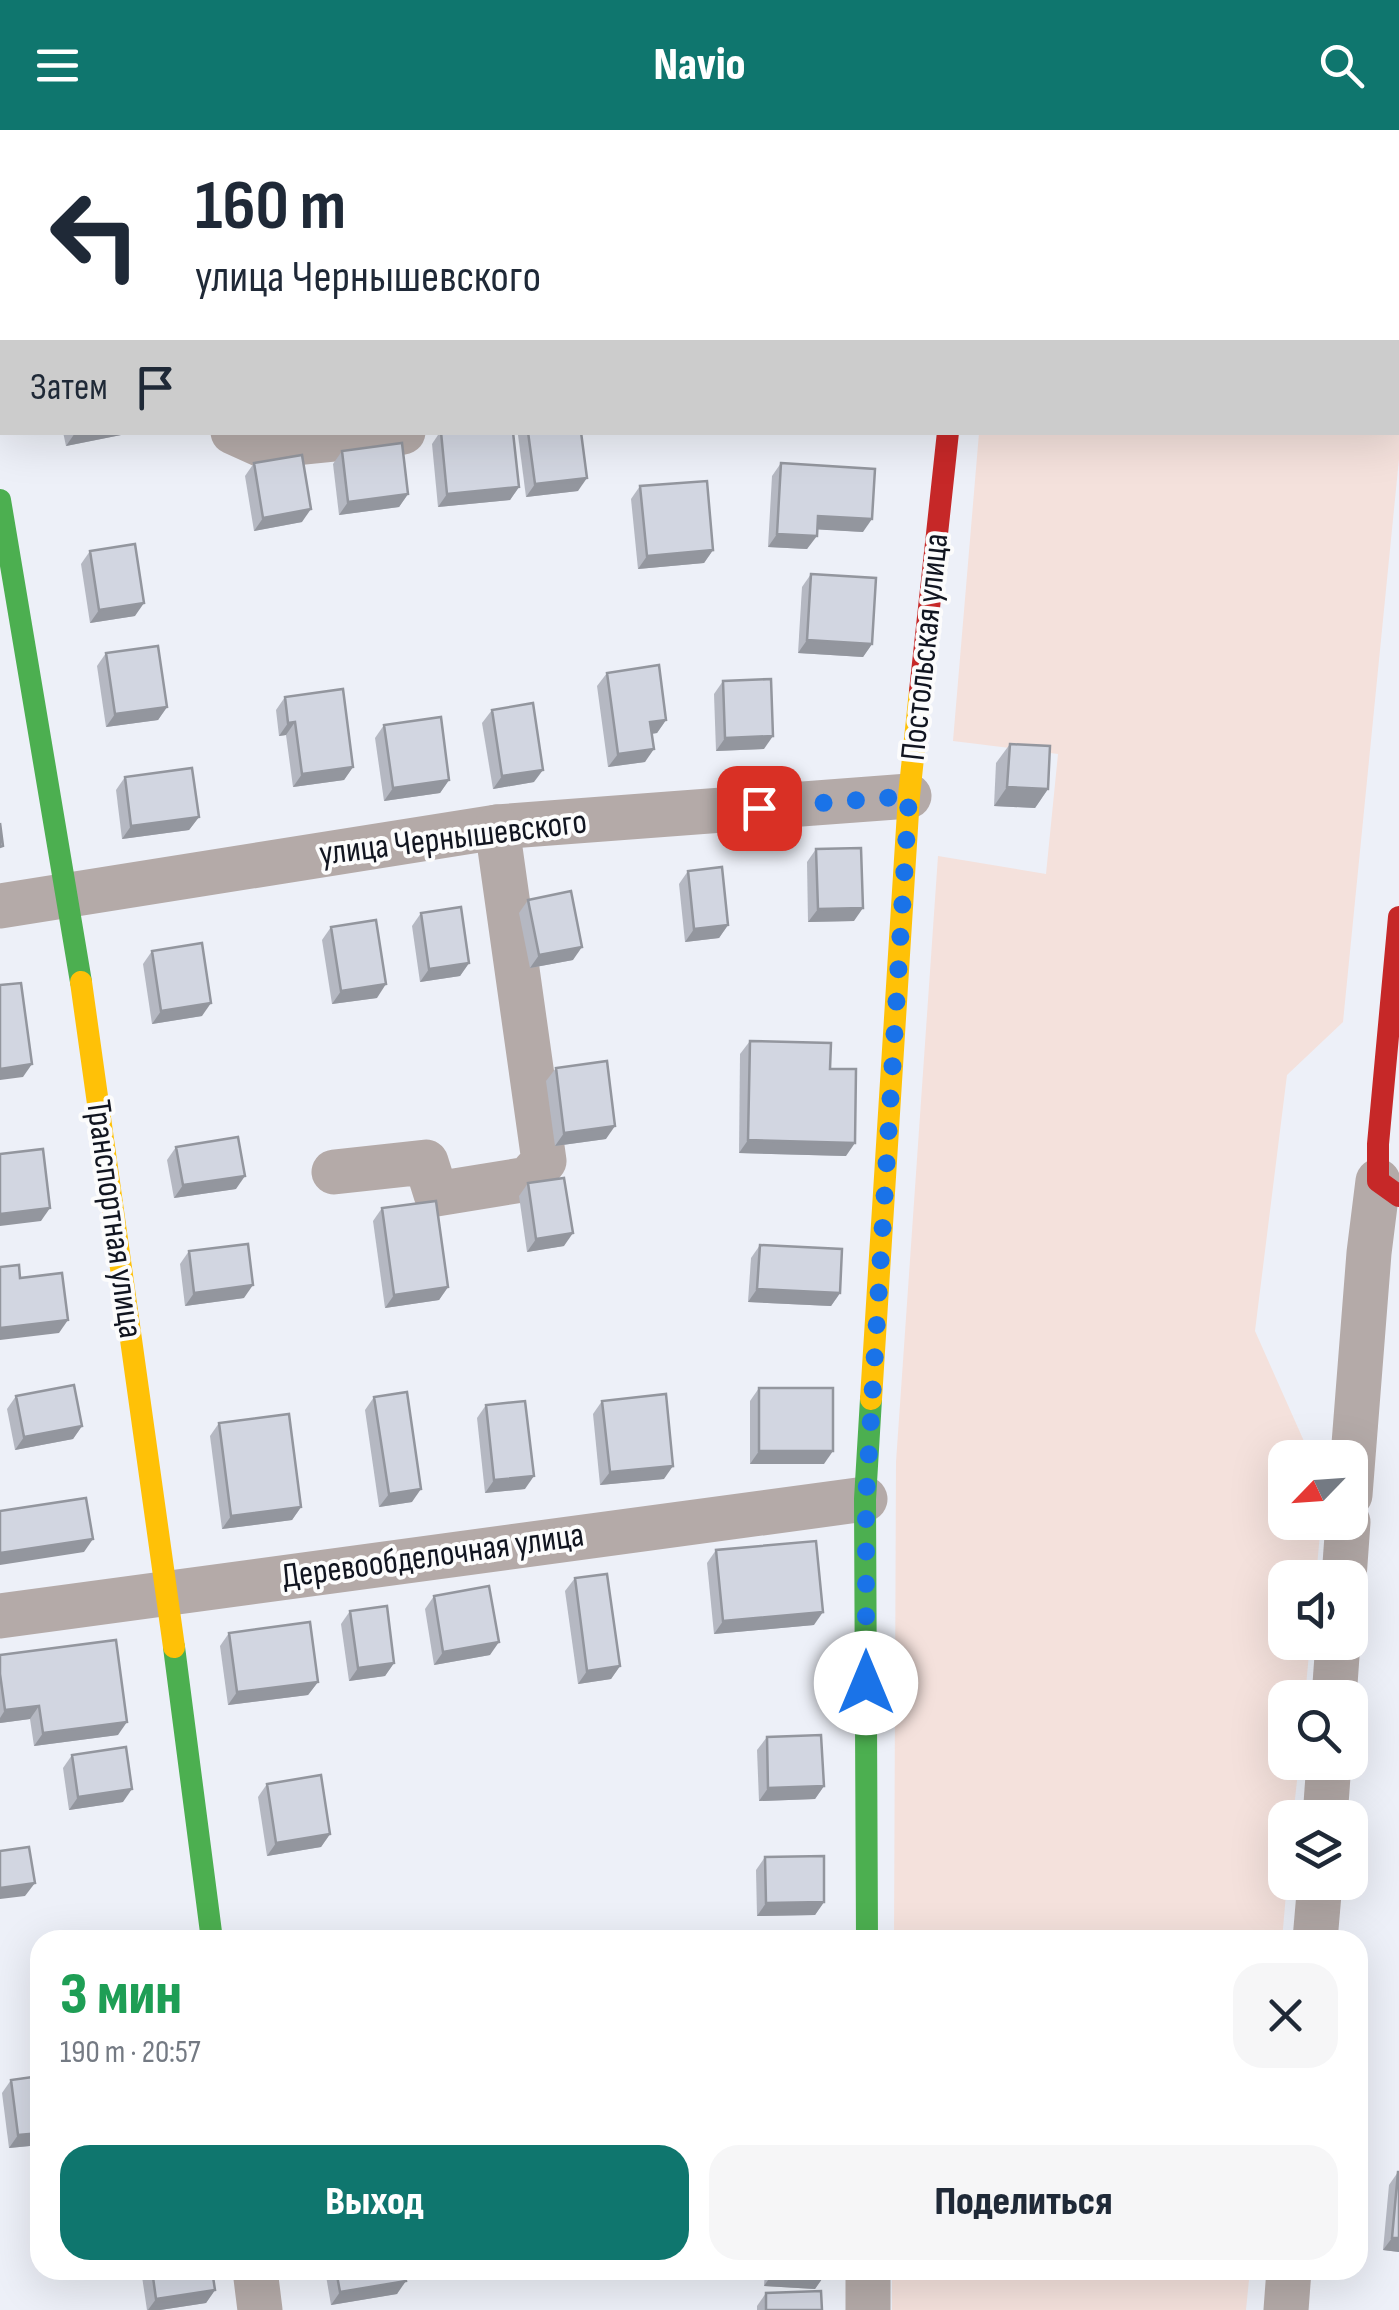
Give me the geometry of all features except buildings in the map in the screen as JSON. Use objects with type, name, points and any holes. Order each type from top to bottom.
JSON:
[{"type":"street","points":[[240,435],[264,446],[372,435]]},
{"type":"street","name":"Постольская улица","points":[[867,1930],[866,1499],[909,796],[948,435]]},
{"type":"street","name":"Транспортная улица","points":[[0,500],[68,894],[168,1591],[211,1930]]},
{"type":"street","name":"улица Чернышевского","points":[[0,906],[497,827],[909,796]]},
{"type":"street","points":[[334,1172],[426,1162],[436,1194],[528,1179],[544,1160],[497,827]]},
{"type":"street","points":[[1354,1440],[1369,1253],[1389,1188],[1382,1079],[1399,917]]},
{"type":"street","name":"Деревообделочная улица","points":[[0,1616],[866,1499]]},
{"type":"street","points":[[1316,1930],[1318,1900]]},
{"type":"street","points":[[256,2280],[260,2310]]},
{"type":"street","points":[[868,2280],[868,2310]]},
{"type":"street","points":[[1286,2310],[1288,2280]]},
{"type":"shaded area","points":[[979,435],[1399,435],[1343,1022],[1287,1075],[1255,1331],[1303,1440],[1268,1440],[1268,1540],[1319,1540],[1318,1560],[1268,1560],[1268,1660],[1308,1660],[1307,1680],[1268,1680],[1268,1780],[1297,1780],[1295,1800],[1268,1800],[1268,1900],[1286,1900],[1283,1930],[894,1930],[896,1462],[938,856],[1046,874],[1058,754],[953,741]]},
{"type":"shaded area","points":[[892,2280],[1249,2280],[1246,2310],[892,2310]]},
{"type":"traffic: fast","points":[[0,500],[81,982]]},
{"type":"traffic: fast","points":[[867,1930],[865,1499],[871,1399]]},
{"type":"traffic: fast","points":[[174,1647],[211,1930]]},
{"type":"traffic: slow","points":[[871,1399],[909,796],[920,691]]},
{"type":"traffic: slow","points":[[81,982],[174,1647]]},
{"type":"traffic: jam","points":[[920,691],[948,435]]},
{"type":"traffic: jam","points":[[1399,917],[1378,1144],[1378,1181],[1399,1196]]},
{"type":"route","points":[[759,808],[909,796],[866,1499],[866,1683]]}]
